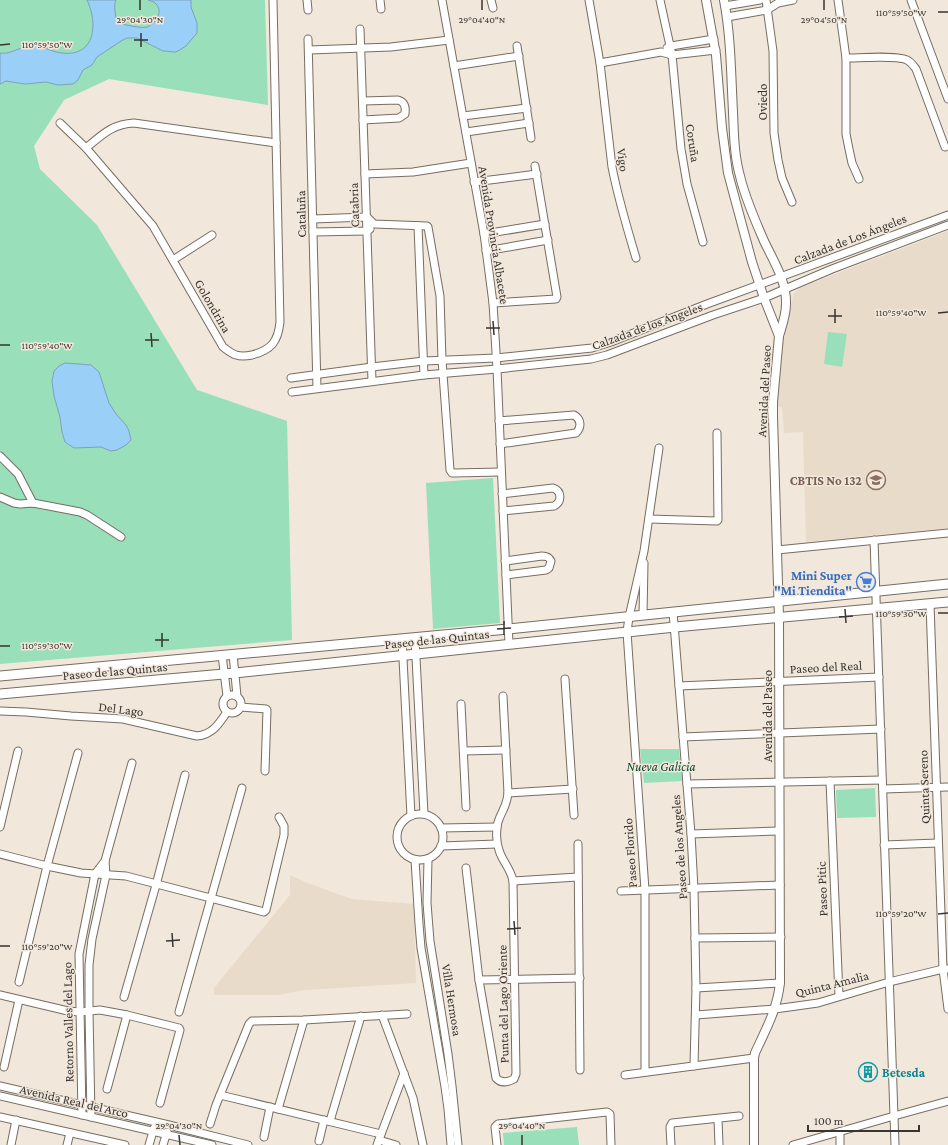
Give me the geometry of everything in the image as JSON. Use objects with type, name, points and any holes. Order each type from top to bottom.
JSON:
[{"type":"main road","name":"Paseo de las Quintas","points":[[0,676],[508,629],[948,584]]},
{"type":"main road","name":"Paseo de las Quintas","points":[[0,694],[235,673],[627,632],[948,602]]},
{"type":"street","name":"Golondrina","points":[[60,124],[86,148],[153,226],[223,347],[236,355],[246,356],[262,352],[272,344],[279,334],[280,322],[272,0]]},
{"type":"street","points":[[307,0],[308,10]]},
{"type":"street","points":[[380,0],[381,9]]},
{"type":"street","name":"Avenida Provincia Albacete","points":[[442,0],[484,234],[493,303],[509,644]]},
{"type":"street","name":"Vigo","points":[[588,0],[600,63],[612,167],[636,258]]},
{"type":"street","name":"Coruña","points":[[660,0],[671,46],[681,149],[687,184],[703,242]]},
{"type":"street","name":"Avenida del Paseo","points":[[706,0],[716,50],[722,128],[728,173],[748,248],[764,298],[779,336],[773,417],[779,602],[780,983],[775,1009],[754,1058],[754,1145]]},
{"type":"street","points":[[760,0],[724,3],[727,17],[731,58],[734,148],[746,197],[785,289],[787,303],[786,311],[779,336]]},
{"type":"street","points":[[768,0],[778,3]]},
{"type":"street","name":"Oviedo","points":[[768,0],[773,50],[774,133],[782,178],[792,202]]},
{"type":"street","points":[[727,17],[768,10],[778,3],[793,0]]},
{"type":"street","points":[[838,0],[846,58],[846,134],[852,163],[859,179]]},
{"type":"street","points":[[911,0],[948,99]]},
{"type":"street","name":"Catabria","points":[[360,29],[372,381]]},
{"type":"street","name":"Cataluña","points":[[308,40],[317,388]]},
{"type":"street","points":[[309,50],[391,47],[449,40]]},
{"type":"street","points":[[600,63],[661,52],[671,46],[714,40]]},
{"type":"street","points":[[517,46],[531,138]]},
{"type":"street","points":[[661,52],[672,55],[716,50]]},
{"type":"street","points":[[454,66],[519,56]]},
{"type":"street","points":[[846,58],[898,58],[906,59],[912,63],[916,69],[945,147]]},
{"type":"street","points":[[718,75],[731,74]]},
{"type":"street","points":[[363,101],[398,100],[402,101],[406,110],[405,114],[399,118],[363,120]]},
{"type":"street","points":[[463,116],[527,108]]},
{"type":"street","points":[[86,148],[109,129],[126,123],[276,143]]},
{"type":"street","points":[[466,132],[529,123]]},
{"type":"street","points":[[365,174],[413,172],[471,163]]},
{"type":"street","points":[[474,182],[536,170],[558,296],[556,299],[493,303]]},
{"type":"street","name":"Calzada de Los Ángeles","points":[[760,285],[948,215]]},
{"type":"street","points":[[313,219],[367,218],[374,224],[427,226],[438,286],[451,472],[501,472]]},
{"type":"street","points":[[313,232],[367,231],[374,224]]},
{"type":"street","points":[[484,234],[545,224]]},
{"type":"street","name":"Calzada de los Ángeles","points":[[292,392],[424,375],[592,359],[764,298],[832,269],[948,225]]},
{"type":"street","points":[[418,226],[424,375]]},
{"type":"street","points":[[173,260],[212,234]]},
{"type":"street","points":[[486,251],[548,240]]},
{"type":"street","name":"Calzada de los Ángeles","points":[[291,378],[424,361],[496,358],[592,348],[760,285]]},
{"type":"street","points":[[499,421],[574,415],[578,417],[580,421],[579,430],[576,433],[500,444]]},
{"type":"street","points":[[649,519],[718,520],[717,433]]},
{"type":"street","points":[[643,615],[644,551],[659,448]]},
{"type":"street","points":[[0,456],[18,474],[33,503]]},
{"type":"street","points":[[502,494],[553,488],[557,489],[560,497],[557,505],[554,506],[503,512]]},
{"type":"street","points":[[0,497],[14,503],[33,503],[72,510],[87,515],[121,537]]},
{"type":"street","points":[[777,550],[948,532]]},
{"type":"street","points":[[874,540],[895,1145]]},
{"type":"street","name":"Paseo Florido","points":[[644,551],[629,616],[627,632],[645,890],[645,1072]]},
{"type":"street","points":[[505,561],[547,556],[551,561],[549,568],[546,570],[506,575]]},
{"type":"street","name":"Quinta Sereno","points":[[930,604],[938,843],[948,1009]]},
{"type":"street","name":"Paseo de los Angeles","points":[[673,612],[694,888],[696,988],[694,1066]]},
{"type":"street","points":[[414,638],[424,814]]},
{"type":"street","points":[[402,639],[404,656],[410,816]]},
{"type":"street","points":[[233,654],[237,696]]},
{"type":"street","points":[[222,655],[227,696]]},
{"type":"street","name":"Paseo del Real","points":[[679,686],[879,677]]},
{"type":"street","points":[[565,680],[574,815]]},
{"type":"street","points":[[234,694],[237,696],[241,700],[241,707],[239,711],[231,714],[227,712],[223,706],[223,702],[227,696],[234,694]]},
{"type":"street","points":[[441,828],[497,827],[506,806],[508,793],[503,696]]},
{"type":"street","points":[[461,704],[466,807]]},
{"type":"street","points":[[241,707],[267,710],[265,771]]},
{"type":"street","name":"Del Lago","points":[[0,711],[123,719],[197,736],[202,736],[210,732],[227,712]]},
{"type":"street","points":[[683,737],[880,728]]},
{"type":"street","points":[[464,752],[506,750]]},
{"type":"street","points":[[0,827],[18,751]]},
{"type":"street","points":[[19,982],[47,866],[78,752]]},
{"type":"street","points":[[105,860],[132,763]]},
{"type":"street","points":[[124,997],[185,775]]},
{"type":"street","points":[[687,784],[882,780]]},
{"type":"street","name":"Paseo Pitic","points":[[830,781],[839,996]]},
{"type":"street","points":[[883,789],[948,787]]},
{"type":"street","points":[[179,1012],[242,788]]},
{"type":"street","points":[[508,793],[573,789]]},
{"type":"street","points":[[415,814],[424,814],[434,819],[441,828],[443,837],[441,846],[436,854],[428,859],[415,860],[410,858],[402,851],[397,842],[397,831],[402,822],[410,816],[415,814]]},
{"type":"street","points":[[0,854],[84,874],[126,876],[263,912],[265,911],[284,835],[284,826],[279,817]]},
{"type":"street","name":"Punta del Lago Oriente","points":[[466,868],[479,980],[496,1078],[499,1081],[509,1082],[514,1079],[516,1074],[513,881],[510,870],[499,851],[497,827]]},
{"type":"street","points":[[691,834],[779,832]]},
{"type":"street","points":[[884,845],[938,843]]},
{"type":"street","points":[[441,846],[498,844]]},
{"type":"street","points":[[578,844],[580,1070]]},
{"type":"street","name":"Villa Hermosa","points":[[428,859],[427,903],[430,941],[448,1054],[458,1145]]},
{"type":"street","name":"Retorno Valles del Lago","points":[[82,1115],[80,947],[95,874],[105,860]]},
{"type":"street","name":"Retorno Valles del Lago","points":[[91,1117],[89,964],[91,945],[106,875],[105,860]]},
{"type":"street","name":"Villa Hermosa","points":[[415,860],[421,948],[444,1081],[451,1145]]},
{"type":"street","points":[[513,881],[578,877]]},
{"type":"street","points":[[621,891],[780,885]]},
{"type":"street","points":[[695,938],[781,937]]},
{"type":"street","name":"Quinta Amalia","points":[[696,1015],[775,1009],[818,1003],[889,982],[945,969]]},
{"type":"street","points":[[479,980],[580,978]]},
{"type":"street","points":[[696,988],[780,983]]},
{"type":"street","points":[[0,995],[68,1011],[80,1012],[100,1010],[178,1027],[180,1030],[160,1103]]},
{"type":"street","points":[[4,1067],[19,1000]]},
{"type":"street","points":[[210,1124],[220,1095],[249,1024],[256,1021],[304,1020],[407,1014]]},
{"type":"street","points":[[107,1089],[127,1015]]},
{"type":"street","points":[[382,1015],[413,1098],[422,1144]]},
{"type":"street","points":[[319,1141],[327,1121],[361,1016]]},
{"type":"street","points":[[278,1109],[304,1020]]},
{"type":"street","points":[[624,1075],[754,1058]]},
{"type":"street","points":[[379,1139],[404,1073]]},
{"type":"street","name":"Avenida Real del Arco","points":[[0,1086],[248,1145]]},
{"type":"street","points":[[220,1095],[327,1121],[396,1145]]},
{"type":"street","name":"Avenida Real del Arco","points":[[0,1096],[212,1145]]},
{"type":"street","points":[[793,1145],[948,1102]]},
{"type":"street","points":[[264,1137],[270,1107]]},
{"type":"street","points":[[497,1145],[495,1127],[498,1124],[607,1112],[610,1114],[611,1145]]},
{"type":"street","points":[[671,1145],[670,1127],[672,1123],[738,1116]]},
{"type":"street","points":[[0,1117],[124,1145]]},
{"type":"street","points":[[718,1119],[719,1145]]},
{"type":"street","points":[[11,1145],[16,1120]]},
{"type":"street","points":[[149,1145],[156,1122]]},
{"type":"street","points":[[163,1145],[169,1125]]},
{"type":"street","points":[[840,1132],[840,1145]]},
{"type":"street","points":[[68,1145],[70,1133]]},
{"type":"shaded area","points":[[948,231],[948,528],[806,542],[803,432],[784,433],[782,407],[777,407],[784,332],[794,293],[801,287]]},
{"type":"shaded area","points":[[290,875],[307,883],[352,899],[414,904],[416,983],[305,990],[277,995],[214,995],[214,988],[290,895]]},
{"type":"green space","points":[[0,0],[265,0],[268,105],[109,79],[64,100],[34,146],[40,169],[97,225],[197,390],[287,421],[292,640],[0,664]]},
{"type":"green space","points":[[828,332],[847,334],[842,367],[824,364]]},
{"type":"green space","points":[[493,478],[500,623],[433,629],[426,483]]},
{"type":"green space","name":"Nueva Galicia","points":[[640,749],[679,749],[682,781],[644,783]]},
{"type":"green space","points":[[875,788],[876,817],[837,818],[836,790]]},
{"type":"green space","points":[[577,1127],[579,1145],[504,1145],[503,1133]]},
{"type":"water","points":[[87,0],[116,0],[115,12],[120,23],[138,27],[147,27],[155,21],[159,14],[158,7],[155,3],[148,0],[191,0],[191,7],[197,23],[197,33],[186,46],[175,52],[163,51],[137,38],[127,38],[97,57],[92,65],[83,70],[78,80],[73,84],[58,85],[46,82],[25,84],[6,81],[0,84],[0,53],[10,52],[29,45],[62,53],[73,53],[82,50],[88,44],[93,28],[93,19]]},
{"type":"water","points":[[65,363],[91,365],[99,372],[109,403],[129,431],[131,440],[126,445],[117,450],[111,451],[101,447],[74,448],[65,442],[52,381],[54,371]]},
{"type":"place","name":"CBTIS No 132","points":[[876,480]]},
{"type":"place","name":"Mini Super \"Mi Tiendita\"","points":[[866,582]]},
{"type":"place","name":"Betesda","points":[[868,1072]]}]
